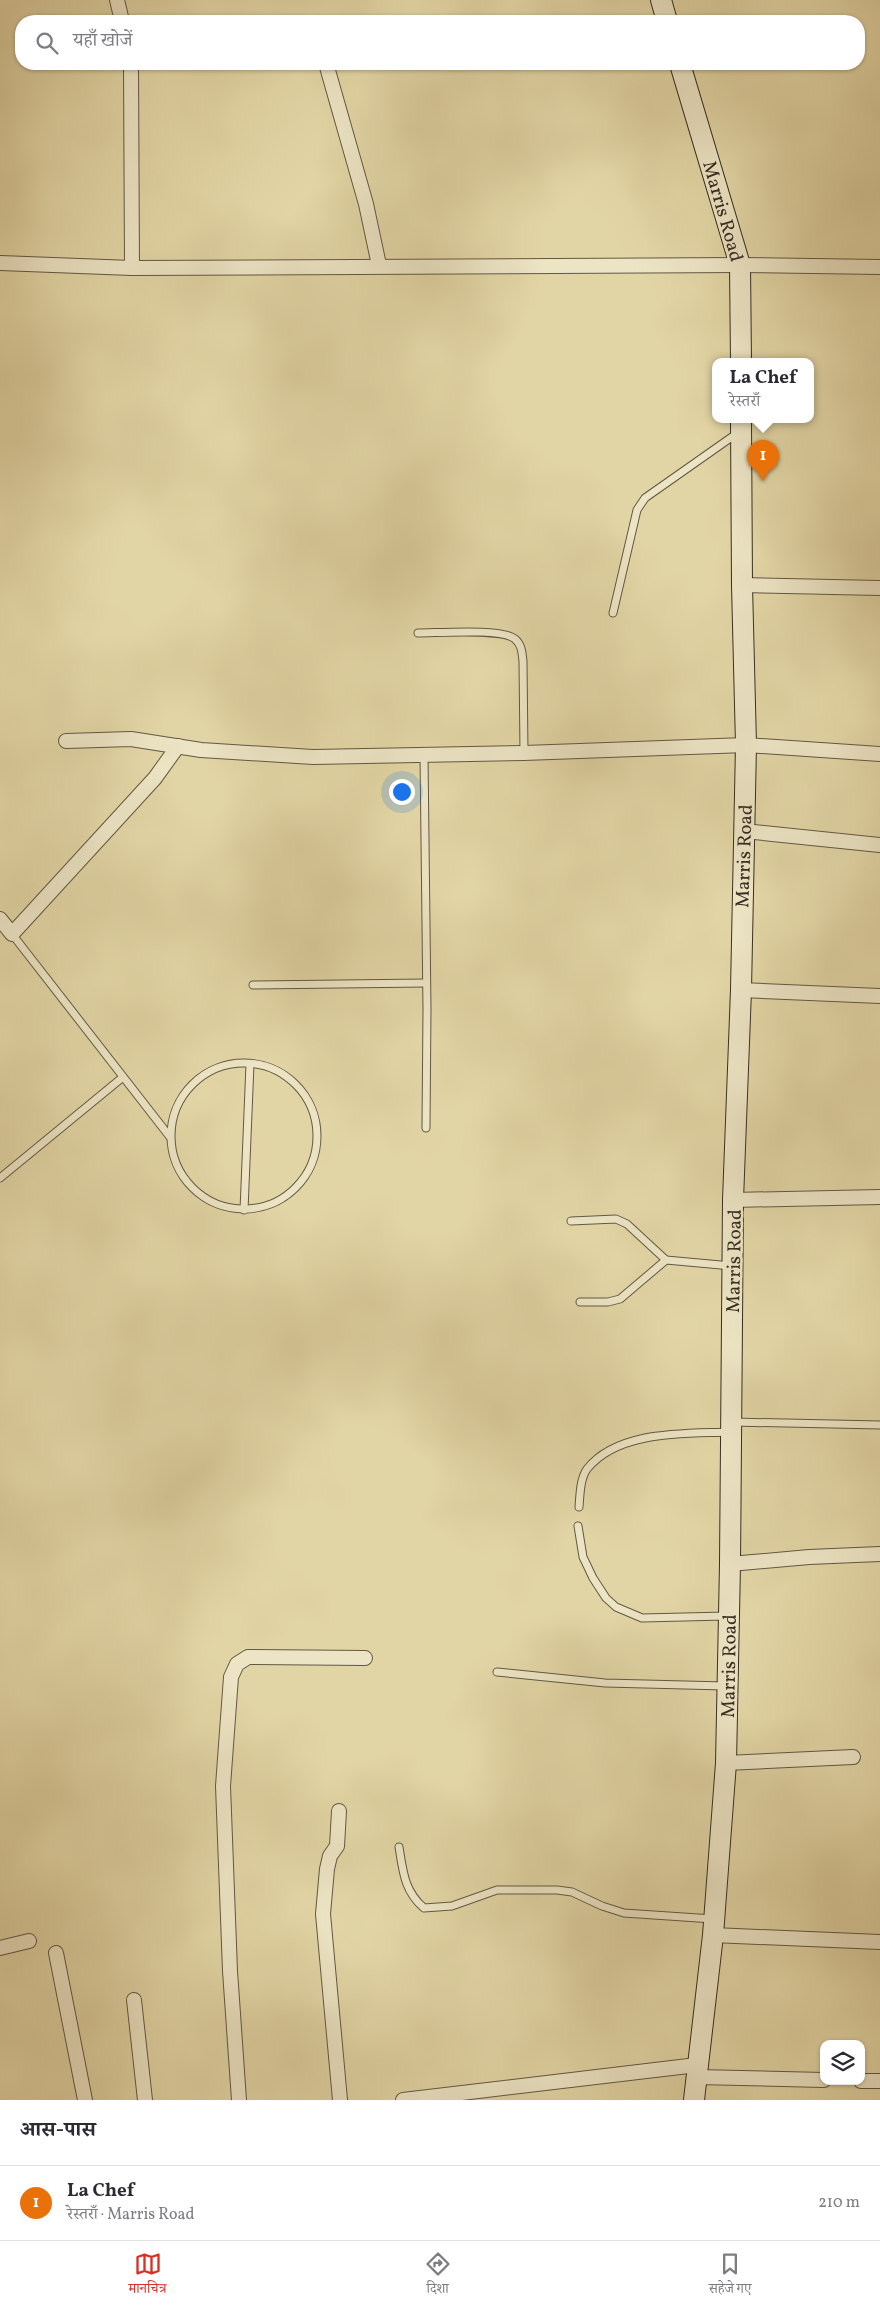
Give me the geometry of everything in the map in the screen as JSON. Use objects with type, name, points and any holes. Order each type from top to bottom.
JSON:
[{"type":"street","points":[[117,0],[121,15]]},
{"type":"street","points":[[661,0],[665,15]]},
{"type":"street","points":[[131,70],[132,268]]},
{"type":"street","points":[[329,70],[366,204],[379,266]]},
{"type":"street","name":"Marris Road","points":[[682,70],[740,265],[741,358]]},
{"type":"street","points":[[0,263],[132,268],[740,265],[880,267]]},
{"type":"street","name":"Marris Road","points":[[694,2100],[713,1927],[726,1763],[732,1427],[733,1200],[741,990],[746,745],[741,425]]},
{"type":"street","points":[[742,585],[880,588]]},
{"type":"street","points":[[66,740],[131,739],[201,750],[313,757],[524,753],[746,745],[880,754]]},
{"type":"street","points":[[0,919],[12,934],[155,778],[178,746]]},
{"type":"street","points":[[744,831],[880,845]]},
{"type":"street","points":[[741,990],[880,996]]},
{"type":"street","points":[[733,1200],[880,1198]]},
{"type":"street","points":[[730,1564],[809,1557],[880,1554]]},
{"type":"street","points":[[239,2100],[230,1971],[223,1786],[231,1677],[237,1664],[248,1658],[365,1658]]},
{"type":"street","points":[[726,1763],[853,1757]]},
{"type":"street","points":[[339,1810],[337,1846],[330,1856],[327,1869],[323,1914],[340,2100]]},
{"type":"street","points":[[713,1927],[880,1942]]},
{"type":"street","points":[[0,1948],[28,1942]]},
{"type":"street","points":[[56,1953],[85,2100]]},
{"type":"street","points":[[134,2000],[145,2100]]},
{"type":"street","points":[[403,2100],[696,2071],[820,2080]]},
{"type":"street","points":[[865,2081],[880,2081]]},
{"type":"lane","points":[[613,613],[637,510],[645,498],[741,425]]},
{"type":"lane","points":[[418,632],[488,633],[507,635],[515,639],[522,648],[524,753]]},
{"type":"lane","points":[[424,755],[426,1128]]},
{"type":"lane","points":[[12,934],[170,1137]]},
{"type":"lane","points":[[253,985],[426,983]]},
{"type":"lane","points":[[233,1063],[272,1068],[296,1084],[312,1108],[317,1136],[312,1164],[296,1188],[272,1204],[244,1210],[216,1205],[192,1189],[176,1165],[170,1137],[176,1109],[192,1085],[215,1069],[233,1063]]},
{"type":"lane","points":[[244,1210],[250,1064]]},
{"type":"lane","points":[[0,1178],[123,1077]]},
{"type":"lane","points":[[571,1220],[616,1219],[627,1224],[666,1260],[732,1266]]},
{"type":"lane","points":[[580,1302],[608,1302],[620,1299],[666,1260]]},
{"type":"lane","points":[[578,1507],[582,1480],[587,1470],[607,1453],[631,1441],[732,1427],[880,1425]]},
{"type":"lane","points":[[578,1526],[583,1557],[593,1578],[606,1598],[616,1608],[642,1618],[728,1616]]},
{"type":"lane","points":[[497,1672],[605,1683],[728,1686]]},
{"type":"lane","points":[[399,1846],[404,1880],[409,1892],[424,1908],[452,1906],[497,1890],[558,1890],[572,1892],[602,1906],[624,1913],[713,1927]]},
{"type":"place","name":"La Chef","points":[[763,481]]}]
